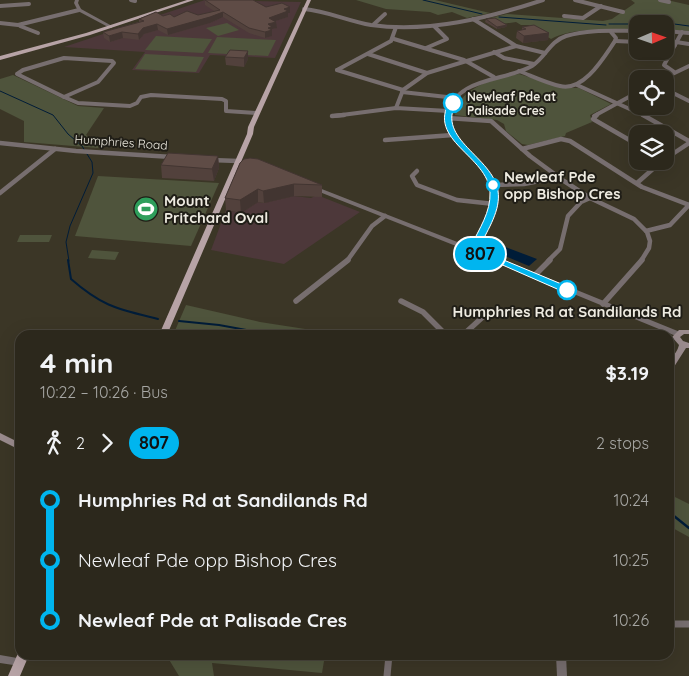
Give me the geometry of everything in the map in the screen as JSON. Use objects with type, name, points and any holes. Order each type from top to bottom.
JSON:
[{"type":"main road","points":[[109,26],[182,0]]},
{"type":"main road","points":[[0,58],[192,0]]},
{"type":"main road","points":[[165,330],[242,161],[251,127],[272,84],[308,0]]},
{"type":"main road","points":[[250,134],[259,119],[272,84]]},
{"type":"main road","points":[[674,361],[686,345],[677,339],[678,334],[689,332]]},
{"type":"main road","points":[[0,436],[15,444]]},
{"type":"main road","points":[[14,676],[21,660]]},
{"type":"street","points":[[77,0],[76,4],[79,10],[109,26]]},
{"type":"street","points":[[304,9],[373,25],[396,27],[434,26],[474,19],[543,0]]},
{"type":"street","points":[[575,0],[623,12]]},
{"type":"street","points":[[660,0],[670,2]]},
{"type":"street","points":[[0,6],[29,4]]},
{"type":"street","points":[[564,16],[583,18],[601,6]]},
{"type":"street","points":[[18,25],[79,10]]},
{"type":"street","points":[[373,25],[385,14]]},
{"type":"street","points":[[474,19],[516,46],[545,53]]},
{"type":"street","points":[[0,23],[18,25],[38,33]]},
{"type":"street","points":[[426,48],[447,39],[434,26]]},
{"type":"street","points":[[394,39],[396,27]]},
{"type":"street","points":[[476,249],[491,217],[494,204],[493,185],[486,170],[453,135],[447,118],[448,111],[456,98],[472,85],[534,64],[556,41],[564,36],[629,31]]},
{"type":"street","points":[[577,85],[593,72],[615,41],[616,38],[611,32]]},
{"type":"street","points":[[674,32],[689,33]]},
{"type":"street","points":[[671,70],[664,65],[682,32]]},
{"type":"street","points":[[456,98],[402,91],[336,70],[394,39],[465,60],[494,76]]},
{"type":"street","points":[[615,41],[629,42]]},
{"type":"street","points":[[675,44],[689,44]]},
{"type":"street","points":[[396,108],[402,91],[427,73],[516,46]]},
{"type":"street","points":[[494,52],[504,58],[534,64]]},
{"type":"street","points":[[368,54],[427,73]]},
{"type":"street","points":[[64,97],[98,82],[114,62],[64,58],[23,70],[17,74],[64,97],[84,104],[134,105],[141,97],[151,94],[218,98],[226,100],[224,108],[228,111],[257,114]]},
{"type":"street","points":[[674,72],[689,66]]},
{"type":"street","points":[[519,70],[562,87],[577,85],[647,117],[689,142],[674,152]]},
{"type":"street","points":[[674,94],[689,101]]},
{"type":"street","points":[[629,97],[594,116],[593,119],[629,141]]},
{"type":"street","points":[[332,116],[356,111],[396,108],[448,111]]},
{"type":"street","points":[[447,118],[491,121],[497,124],[522,149],[560,177],[590,198],[635,220],[646,231],[650,240],[648,252],[603,304]]},
{"type":"street","points":[[385,140],[453,135]]},
{"type":"street","points":[[522,149],[561,139],[570,141],[637,183],[689,205],[670,225],[646,231]]},
{"type":"street","name":"Humphries Road","points":[[0,143],[76,151],[182,158]]},
{"type":"street","points":[[0,193],[55,149]]},
{"type":"street","points":[[200,159],[242,161]]},
{"type":"street","points":[[637,183],[652,170]]},
{"type":"street","points":[[417,171],[412,176],[417,185],[457,200],[494,204]]},
{"type":"street","points":[[493,185],[524,184],[560,177]]},
{"type":"street","points":[[308,185],[464,247],[464,250],[467,252],[476,249],[534,276],[668,330]]},
{"type":"street","points":[[534,276],[560,249],[568,216],[581,202],[590,198]]},
{"type":"street","points":[[296,301],[348,260],[372,226],[384,216]]},
{"type":"street","points":[[401,301],[423,312],[441,330]]},
{"type":"street","points":[[468,330],[486,314]]},
{"type":"street","points":[[674,332],[678,334]]},
{"type":"street","points":[[674,624],[689,624]]},
{"type":"street","points":[[0,659],[15,658]]},
{"type":"street","points":[[387,676],[389,660]]},
{"type":"street","points":[[561,660],[562,676]]},
{"type":"shaded area","points":[[205,0],[301,2],[275,58],[210,55],[199,73],[132,70],[145,52],[64,47]]},
{"type":"shaded area","points":[[317,195],[360,212],[284,264],[211,250],[226,210],[241,213],[258,202],[264,203],[294,196],[311,198]]},
{"type":"green space","points":[[356,0],[435,0],[490,13],[467,18],[452,12],[438,15],[430,12],[386,9]]},
{"type":"green space","points":[[631,0],[667,0],[689,5],[689,31],[674,30],[674,15],[629,15],[629,29],[581,31],[559,35],[551,39],[529,25],[521,25],[516,22],[502,24],[490,18],[507,14],[603,21],[612,19],[635,3]]},
{"type":"green space","points":[[227,23],[239,30],[218,36],[206,28]]},
{"type":"green space","points":[[156,36],[212,39],[203,53],[145,50]]},
{"type":"green space","points":[[217,37],[276,40],[268,56],[208,53]]},
{"type":"green space","points":[[145,54],[204,57],[196,72],[135,69]]},
{"type":"green space","points":[[519,74],[563,88],[579,88],[611,104],[590,115],[592,122],[566,133],[565,136],[528,145],[522,144],[506,131],[504,124],[497,120],[455,115],[463,97],[479,85]]},
{"type":"green space","points":[[13,75],[78,106],[104,108],[86,135],[99,144],[98,148],[24,142],[24,121],[0,109],[0,79]]},
{"type":"green space","name":"Mount Pritchard Oval","points":[[98,176],[219,183],[191,246],[75,236]]},
{"type":"green space","points":[[20,235],[52,235],[49,242],[17,242]]},
{"type":"green space","points":[[92,250],[119,252],[115,260],[88,258]]},
{"type":"green space","points":[[186,305],[260,322],[312,330],[175,330]]},
{"type":"green space","points":[[674,496],[689,504],[689,537],[674,529]]},
{"type":"green space","points":[[169,660],[324,660],[322,673],[212,663],[214,676],[179,676]]},
{"type":"water","points":[[495,243],[537,259],[529,266],[488,249]]},
{"type":"building","points":[[205,0],[253,0],[266,7],[282,3],[290,7],[284,9],[288,11],[269,18],[276,22],[268,24],[272,27],[268,28],[272,30],[265,32],[249,28],[223,12],[167,29],[157,24],[143,28],[138,34],[122,32],[109,36],[103,32],[144,21],[139,19],[156,12],[163,16],[170,14],[174,17],[187,11],[198,15],[220,10]]},
{"type":"building","points":[[495,18],[507,25],[497,27],[486,19]]},
{"type":"building","points":[[534,25],[549,33],[524,36],[517,31],[526,29],[522,27]]},
{"type":"building","points":[[230,50],[248,51],[244,58],[225,57]]},
{"type":"building","points":[[168,153],[218,156],[212,169],[161,165]]},
{"type":"building","points":[[244,159],[258,159],[322,185],[294,184],[263,191],[258,189],[240,200],[225,198],[240,163]]},
{"type":"waterway","points":[[423,0],[482,14]]},
{"type":"waterway","points":[[499,17],[606,25]]},
{"type":"waterway","points":[[609,24],[629,24]]},
{"type":"waterway","points":[[674,24],[689,26]]},
{"type":"waterway","points":[[0,91],[53,115],[68,134],[82,146],[92,162],[93,173],[70,226],[66,242],[69,261]]},
{"type":"waterway","points":[[68,260],[71,279],[92,296],[112,306],[158,319]]},
{"type":"waterway","points":[[179,321],[246,330]]},
{"type":"waterway","points":[[674,516],[689,528]]},
{"type":"bus line","name":"807","points":[[453,103],[448,111],[448,126],[459,142],[486,170],[493,185],[495,195],[491,217],[478,240],[477,252],[480,255],[567,290]]},
{"type":"place","name":"Newleaf Pde at Palisade Cres","points":[[453,103]]},
{"type":"place","name":"Newleaf Pde opp Bishop Cres","points":[[493,185]]},
{"type":"place","name":"Mount Pritchard Oval","points":[[146,209]]},
{"type":"place","name":"Humphries Rd at Sandilands Rd","points":[[567,290]]}]
